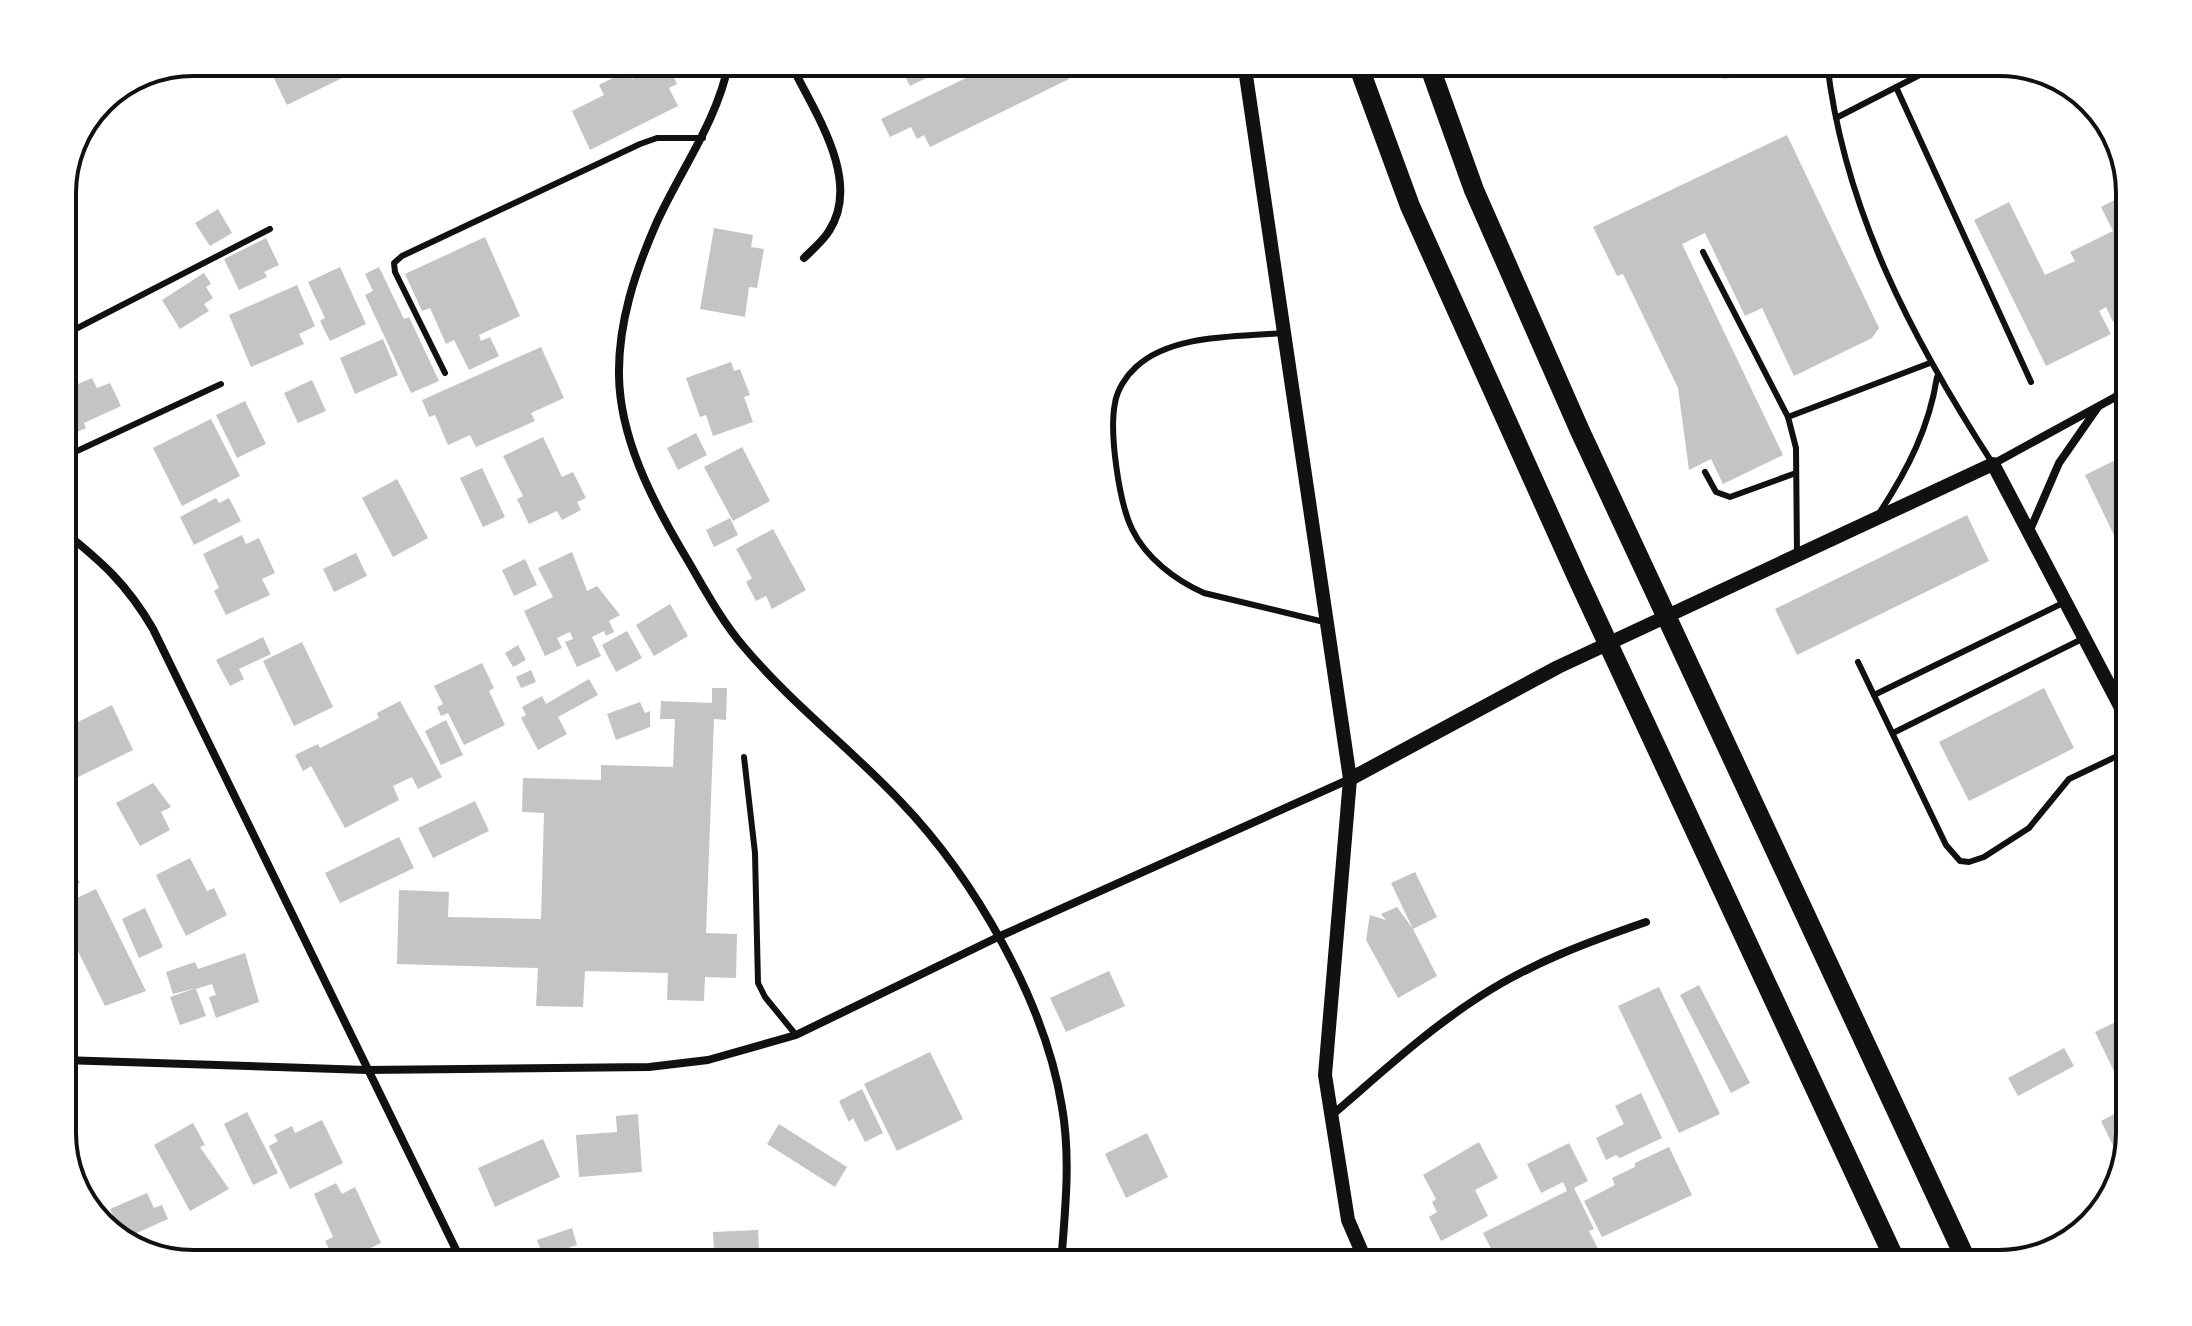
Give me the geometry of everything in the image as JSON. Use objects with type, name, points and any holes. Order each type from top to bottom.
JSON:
[{"type":"main road","points":[[1362,76],[1416,220],[1577,577],[1890,1250]]},
{"type":"main road","points":[[1433,76],[1474,190],[1580,431],[1961,1250]]},
{"type":"street","points":[[726,76],[703,138],[657,223],[633,284],[621,333],[619,379],[632,445],[646,487],[741,644],[778,685],[903,804],[943,853],[998,937],[1038,1021],[1063,1108],[1067,1180],[1062,1250]]},
{"type":"street","points":[[797,76],[835,158],[840,183],[834,221],[804,258]]},
{"type":"street","points":[[1246,76],[1350,779],[1325,1075],[1348,1220],[1358,1250]]},
{"type":"street","points":[[76,1060],[367,1070],[649,1067],[708,1060],[796,1035],[998,937],[1350,779],[1558,667],[1993,464],[2116,396]]},
{"type":"street","points":[[2030,530],[2059,463],[2101,403]]},
{"type":"street","points":[[1993,464],[2116,697]]},
{"type":"street","points":[[76,541],[106,564],[132,592],[153,629],[456,1250]]},
{"type":"street","points":[[1331,1116],[1425,1036],[1481,996],[1580,945],[1646,922]]},
{"type":"lane","points":[[1829,76],[1836,118],[1863,222],[1937,377],[1993,464]]},
{"type":"lane","points":[[1836,118],[1918,76]]},
{"type":"lane","points":[[1896,87],[2031,382]]},
{"type":"lane","points":[[445,373],[395,272],[394,263],[402,256],[640,144],[657,138],[703,138]]},
{"type":"lane","points":[[76,329],[270,229]]},
{"type":"lane","points":[[1703,252],[1788,417],[1796,448],[1797,554]]},
{"type":"lane","points":[[1285,333],[1175,346],[1149,356],[1135,367],[1122,384],[1114,404],[1114,433],[1123,502],[1132,530],[1146,549],[1185,585],[1204,593],[1327,623]]},
{"type":"lane","points":[[1788,417],[1930,363]]},
{"type":"lane","points":[[1876,518],[1907,470],[1926,426],[1937,377]]},
{"type":"lane","points":[[76,451],[221,384]]},
{"type":"lane","points":[[1705,472],[1716,492],[1730,497],[1796,473]]},
{"type":"lane","points":[[1874,695],[2066,601]]},
{"type":"lane","points":[[1893,733],[2086,638]]},
{"type":"lane","points":[[1858,662],[1946,845],[1955,857],[1969,862],[2029,828],[2069,779],[2116,757]]},
{"type":"lane","points":[[744,757],[755,853],[758,983],[765,997],[796,1035]]},
{"type":"building","points":[[273,76],[346,76],[287,105]]},
{"type":"building","points":[[616,76],[631,76],[632,79],[638,76],[673,76],[677,84],[669,88],[678,106],[590,150],[572,111],[604,95],[599,85]]},
{"type":"building","points":[[905,76],[930,76],[910,86]]},
{"type":"building","points":[[970,76],[1068,76],[1069,79],[930,147],[924,135],[917,139],[911,127],[890,137],[881,119]]},
{"type":"building","points":[[1787,135],[1879,328],[1872,338],[1794,376],[1762,308],[1745,316],[1705,233],[1682,244],[1783,455],[1723,484],[1711,459],[1689,470],[1678,388],[1623,274],[1617,276],[1593,227]]},
{"type":"building","points":[[2116,199],[2116,321],[2113,322],[2106,307],[2099,311],[2111,334],[2046,366],[1974,220],[2009,202],[2045,275],[2075,261],[2070,252],[2113,231],[2101,207]]},
{"type":"building","points":[[218,209],[232,233],[210,246],[195,223]]},
{"type":"building","points":[[714,228],[753,235],[751,247],[764,249],[757,288],[749,287],[745,317],[700,309]]},
{"type":"building","points":[[485,237],[520,316],[479,335],[481,341],[490,337],[499,356],[469,370],[454,340],[446,344],[430,308],[422,311],[405,274]]},
{"type":"building","points":[[266,238],[279,265],[264,272],[267,277],[239,290],[224,259]]},
{"type":"building","points":[[340,267],[366,324],[330,341],[320,321],[325,318],[308,282]]},
{"type":"building","points":[[379,267],[404,319],[409,317],[439,381],[411,393],[365,295],[373,291],[365,274]]},
{"type":"building","points":[[204,273],[211,284],[206,287],[213,298],[204,304],[209,311],[180,329],[162,300]]},
{"type":"building","points":[[297,285],[315,326],[299,334],[304,344],[251,367],[229,315]]},
{"type":"building","points":[[383,339],[398,375],[355,394],[340,358]]},
{"type":"building","points":[[541,347],[564,398],[531,413],[535,421],[476,447],[470,435],[448,445],[435,415],[429,417],[422,400]]},
{"type":"building","points":[[731,362],[734,371],[740,369],[750,395],[744,397],[753,422],[713,436],[706,415],[700,417],[686,378]]},
{"type":"building","points":[[92,378],[97,388],[110,383],[121,406],[84,423],[86,428],[76,433],[76,385]]},
{"type":"building","points":[[312,380],[326,411],[298,423],[284,393]]},
{"type":"building","points":[[245,401],[266,444],[237,458],[216,415]]},
{"type":"building","points":[[211,419],[240,476],[182,506],[153,448]]},
{"type":"building","points":[[696,433],[707,455],[678,470],[667,448]]},
{"type":"building","points":[[543,437],[562,477],[573,472],[586,498],[577,502],[581,510],[562,520],[557,511],[529,524],[517,499],[523,496],[503,456]]},
{"type":"building","points":[[742,447],[770,501],[733,521],[704,467]]},
{"type":"building","points":[[2116,460],[2116,539],[2085,475]]},
{"type":"building","points":[[482,468],[505,517],[483,527],[460,478]]},
{"type":"building","points":[[397,479],[428,538],[393,557],[362,498]]},
{"type":"building","points":[[216,498],[219,503],[229,498],[241,521],[194,545],[180,517]]},
{"type":"building","points":[[1967,515],[1989,561],[1797,655],[1775,609]]},
{"type":"building","points":[[730,518],[738,535],[714,547],[706,530]]},
{"type":"building","points":[[773,529],[806,590],[772,609],[766,596],[756,601],[746,582],[752,578],[736,549]]},
{"type":"building","points":[[242,535],[246,544],[259,538],[275,573],[262,579],[270,595],[226,615],[214,591],[219,588],[203,554]]},
{"type":"building","points":[[572,552],[587,591],[597,586],[620,615],[609,621],[614,632],[606,636],[604,631],[592,637],[601,656],[577,667],[565,642],[573,639],[570,632],[557,638],[562,648],[545,656],[524,611],[553,597],[538,568]]},
{"type":"building","points":[[356,553],[367,576],[334,592],[323,569]]},
{"type":"building","points":[[525,559],[537,585],[514,596],[502,570]]},
{"type":"building","points":[[670,604],[688,636],[654,656],[636,625]]},
{"type":"building","points":[[627,631],[642,658],[616,672],[602,645]]},
{"type":"building","points":[[263,637],[271,654],[239,669],[244,679],[230,686],[216,660]]},
{"type":"building","points":[[302,642],[333,707],[294,726],[263,661]]},
{"type":"building","points":[[518,645],[526,660],[513,667],[505,653]]},
{"type":"building","points":[[482,663],[494,688],[489,691],[505,725],[464,745],[448,713],[441,716],[437,707],[443,704],[434,686]]},
{"type":"building","points":[[531,670],[536,682],[521,688],[516,677]]},
{"type":"building","points":[[589,679],[598,695],[558,717],[567,734],[538,750],[521,718],[526,715],[522,707],[542,696],[546,704]]},
{"type":"building","points":[[712,688],[727,688],[726,720],[714,719],[706,933],[737,934],[736,978],[705,977],[704,1001],[667,1000],[668,973],[585,971],[583,1007],[536,1006],[538,968],[397,964],[399,890],[449,892],[448,917],[541,919],[544,813],[522,812],[523,778],[601,780],[601,765],[673,767],[675,719],[660,719],[661,701],[712,703]]},
{"type":"building","points":[[2044,688],[2074,748],[1969,801],[1939,742]]},
{"type":"building","points":[[400,701],[442,777],[418,789],[412,777],[393,786],[399,800],[345,828],[311,766],[303,771],[295,755],[318,744],[320,748],[379,718],[377,713]]},
{"type":"building","points":[[640,702],[645,713],[650,711],[650,727],[616,740],[607,714]]},
{"type":"building","points":[[112,705],[133,750],[76,778],[76,723]]},
{"type":"building","points":[[446,720],[463,755],[441,765],[425,731]]},
{"type":"building","points":[[153,783],[171,807],[161,812],[170,830],[140,846],[116,803]]},
{"type":"building","points":[[475,801],[489,831],[433,858],[418,828]]},
{"type":"building","points":[[399,837],[414,868],[340,903],[325,873]]},
{"type":"building","points":[[190,858],[207,891],[214,888],[227,915],[186,936],[156,875]]},
{"type":"building","points":[[1415,872],[1437,917],[1413,929],[1391,883]]},
{"type":"building","points":[[96,889],[146,991],[105,1006],[76,947],[76,898]]},
{"type":"building","points":[[1397,907],[1413,929],[1437,976],[1398,998],[1366,940],[1370,915],[1386,920],[1381,914]]},
{"type":"building","points":[[145,908],[163,947],[139,958],[122,919]]},
{"type":"building","points":[[245,953],[259,1002],[216,1018],[209,997],[216,995],[212,984],[196,989],[206,1016],[180,1025],[170,997],[196,988],[173,994],[166,972],[195,962],[198,969]]},
{"type":"building","points":[[1109,971],[1125,1006],[1066,1032],[1050,998]]},
{"type":"building","points":[[1699,985],[1750,1083],[1731,1093],[1680,995]]},
{"type":"building","points":[[1659,987],[1720,1114],[1679,1133],[1618,1006]]},
{"type":"building","points":[[2116,1022],[2116,1075],[2095,1032]]},
{"type":"building","points":[[2064,1048],[2074,1066],[2018,1096],[2008,1078]]},
{"type":"building","points":[[930,1052],[963,1119],[897,1151],[864,1084]]},
{"type":"building","points":[[862,1089],[883,1133],[865,1142],[853,1118],[849,1122],[839,1101]]},
{"type":"building","points":[[1641,1093],[1662,1138],[1620,1158],[1616,1155],[1606,1160],[1596,1138],[1624,1124],[1615,1106]]},
{"type":"building","points":[[247,1112],[278,1173],[253,1185],[224,1124]]},
{"type":"building","points":[[2116,1113],[2115,1149],[2101,1121]]},
{"type":"building","points":[[638,1114],[642,1172],[579,1177],[576,1135],[617,1132],[616,1116]]},
{"type":"building","points":[[322,1120],[343,1163],[290,1189],[269,1146],[278,1141],[274,1135],[292,1126],[295,1133]]},
{"type":"building","points":[[193,1123],[205,1145],[200,1147],[229,1189],[190,1211],[154,1145]]},
{"type":"building","points":[[779,1124],[847,1167],[835,1187],[767,1144]]},
{"type":"building","points":[[1147,1133],[1168,1177],[1126,1198],[1105,1154]]},
{"type":"building","points":[[543,1139],[560,1177],[495,1207],[478,1168]]},
{"type":"building","points":[[1479,1142],[1498,1178],[1475,1190],[1488,1216],[1441,1241],[1429,1217],[1437,1212],[1432,1202],[1436,1199],[1423,1175]]},
{"type":"building","points":[[1569,1143],[1588,1181],[1574,1188],[1594,1229],[1589,1231],[1598,1249],[1492,1250],[1483,1233],[1567,1191],[1563,1182],[1541,1193],[1527,1164]]},
{"type":"building","points":[[1669,1147],[1692,1195],[1602,1237],[1584,1201],[1615,1185],[1612,1178],[1635,1167],[1635,1163]]},
{"type":"building","points":[[336,1183],[342,1194],[355,1187],[381,1243],[366,1250],[330,1250],[325,1241],[333,1237],[314,1194]]},
{"type":"building","points":[[147,1193],[154,1208],[162,1205],[168,1219],[135,1234],[115,1220],[110,1209]]},
{"type":"building","points":[[572,1228],[577,1245],[562,1250],[541,1250],[537,1240]]},
{"type":"building","points":[[758,1230],[759,1250],[714,1250],[713,1232]]}]
